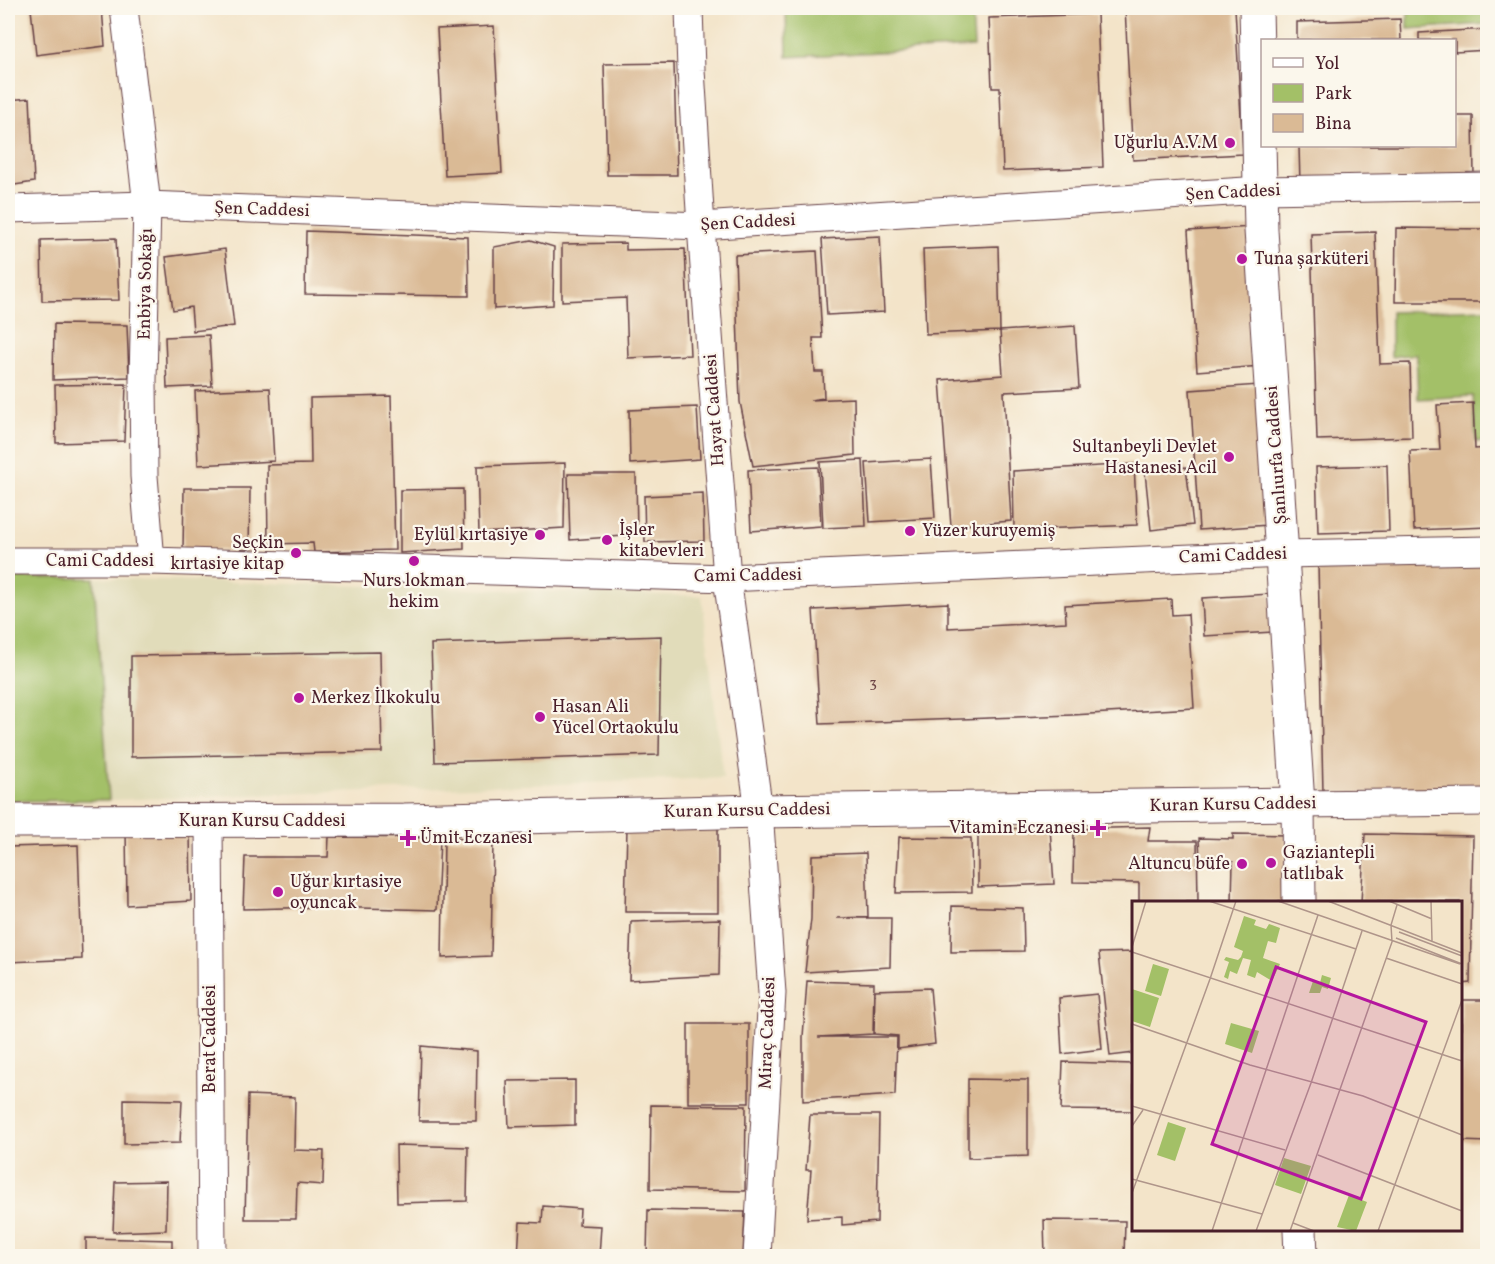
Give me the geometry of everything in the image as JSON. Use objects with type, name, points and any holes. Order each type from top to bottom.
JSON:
[{"type":"street","name":"Enbiya Sokağı","points":[[124,8],[147,205],[143,380],[144,464],[151,561]]},
{"type":"street","name":"Hayat Caddesi","points":[[689,8],[701,226],[727,578],[759,811]]},
{"type":"street","name":"Şanlıurfa Caddesi","points":[[1256,8],[1261,230],[1298,804],[1299,901]]},
{"type":"street","name":"Şen Caddesi","points":[[8,209],[147,205],[701,226],[1261,190],[1488,186]]},
{"type":"street","name":"Cami Caddesi","points":[[8,561],[151,561],[727,578],[1283,554],[1488,550]]},
{"type":"street","name":"Kuran Kursu Caddesi","points":[[8,821],[404,820],[759,811],[1488,802]]},
{"type":"street","name":"Miraç Caddesi","points":[[757,1257],[772,993],[759,811]]},
{"type":"street","name":"Berat Caddesi","points":[[209,822],[212,1257]]},
{"type":"street","points":[[1300,1231],[1300,1257]]},
{"type":"shaded area","points":[[94,578],[702,596],[723,778],[109,800]]},
{"type":"green space","points":[[786,8],[972,8],[974,47],[787,57]]},
{"type":"green space","points":[[1408,8],[1487,8],[1487,24],[1408,29]]},
{"type":"green space","points":[[1487,309],[1487,441],[1476,442],[1473,396],[1418,399],[1416,354],[1391,357],[1391,312]]},
{"type":"green space","points":[[8,578],[94,578],[109,800],[8,801]]},
{"type":"building","points":[[102,8],[105,46],[36,55],[31,9]]},
{"type":"building","points":[[1125,8],[1235,8],[1243,154],[1133,160]]},
{"type":"building","points":[[1097,14],[1103,167],[1003,171],[1000,88],[992,88],[989,18]]},
{"type":"building","points":[[1400,19],[1401,39],[1297,39],[1297,22]]},
{"type":"building","points":[[494,26],[502,173],[445,176],[437,29]]},
{"type":"building","points":[[1488,29],[1488,50],[1456,52],[1456,39],[1419,39],[1419,33]]},
{"type":"building","points":[[674,63],[677,175],[607,175],[604,64]]},
{"type":"building","points":[[30,98],[34,182],[8,186],[8,100]]},
{"type":"building","points":[[1456,116],[1473,116],[1474,177],[1300,184],[1299,147],[1456,147]]},
{"type":"building","points":[[1252,227],[1261,366],[1197,371],[1188,231]]},
{"type":"building","points":[[1396,228],[1488,229],[1488,302],[1395,302]]},
{"type":"building","points":[[306,231],[468,237],[469,296],[305,294]]},
{"type":"building","points":[[1375,232],[1380,364],[1410,363],[1412,437],[1317,440],[1311,234]]},
{"type":"building","points":[[880,236],[884,312],[827,315],[822,239]]},
{"type":"building","points":[[116,238],[119,300],[42,301],[41,240]]},
{"type":"building","points":[[531,240],[554,247],[553,305],[494,309],[494,247]]},
{"type":"building","points":[[626,243],[626,250],[685,249],[690,355],[628,358],[626,298],[562,301],[562,244]]},
{"type":"building","points":[[998,246],[1000,331],[926,334],[923,249]]},
{"type":"building","points":[[225,249],[234,326],[193,331],[191,307],[173,310],[166,257]]},
{"type":"building","points":[[817,251],[822,338],[813,338],[815,372],[823,372],[824,398],[810,400],[854,398],[855,455],[753,466],[740,402],[735,255]]},
{"type":"building","points":[[54,324],[127,325],[129,377],[53,380]]},
{"type":"building","points":[[1075,326],[1079,388],[1004,392],[1011,521],[951,526],[940,380],[1003,375],[1000,331]]},
{"type":"building","points":[[209,335],[212,386],[167,388],[165,337]]},
{"type":"building","points":[[126,384],[124,441],[56,443],[55,385]]},
{"type":"building","name":"Sultanbeyli Devlet Hastanesi Acil","points":[[1259,385],[1268,525],[1199,530],[1190,390]]},
{"type":"building","points":[[270,388],[274,461],[198,465],[195,391]]},
{"type":"building","points":[[391,396],[395,550],[314,552],[313,543],[268,544],[267,465],[311,464],[310,398]]},
{"type":"building","points":[[1473,403],[1475,449],[1488,448],[1488,527],[1414,530],[1410,451],[1440,450],[1437,405]]},
{"type":"building","points":[[697,407],[700,459],[630,464],[629,410]]},
{"type":"building","points":[[931,459],[935,518],[870,522],[866,463]]},
{"type":"building","points":[[863,460],[866,526],[823,528],[820,462]]},
{"type":"building","points":[[565,463],[564,528],[479,533],[477,466]]},
{"type":"building","points":[[1134,464],[1137,525],[1014,530],[1013,471]]},
{"type":"building","points":[[1387,465],[1389,531],[1318,533],[1316,467]]},
{"type":"building","points":[[818,467],[821,526],[751,531],[748,470]]},
{"type":"building","points":[[1186,467],[1193,525],[1151,530],[1145,472]]},
{"type":"building","points":[[568,474],[636,474],[637,535],[570,540]]},
{"type":"building","points":[[184,488],[250,488],[249,550],[183,550]]},
{"type":"building","points":[[463,489],[464,549],[400,553],[400,490]]},
{"type":"building","points":[[703,493],[704,541],[645,542],[644,496]]},
{"type":"building","points":[[1488,559],[1488,790],[1323,793],[1318,563]]},
{"type":"building","points":[[1271,594],[1273,632],[1204,636],[1202,598]]},
{"type":"building","points":[[1171,599],[1172,615],[1188,614],[1194,708],[820,724],[813,610],[948,603],[948,628],[1066,622],[1065,605]]},
{"type":"building","points":[[661,636],[659,755],[435,762],[431,644]]},
{"type":"building","name":"Merkez İlkokulu","points":[[380,652],[382,752],[131,757],[131,656]]},
{"type":"building","points":[[627,827],[718,828],[718,912],[625,912]]},
{"type":"building","points":[[1150,827],[1148,841],[1197,841],[1198,901],[1139,901],[1139,883],[1073,882],[1074,829]]},
{"type":"building","points":[[126,828],[190,829],[191,901],[127,905]]},
{"type":"building","points":[[1050,828],[1054,884],[978,887],[978,829]]},
{"type":"building","points":[[1485,833],[1488,833],[1488,983],[1484,983]]},
{"type":"building","points":[[1233,834],[1286,835],[1284,901],[1232,901],[1233,862],[1200,860],[1199,838],[1233,839]]},
{"type":"building","points":[[1365,834],[1473,836],[1470,983],[1462,984],[1462,901],[1361,901]]},
{"type":"building","points":[[329,837],[440,838],[437,910],[323,907],[243,909],[245,857],[328,857]]},
{"type":"building","points":[[899,837],[971,838],[972,892],[896,893]]},
{"type":"building","points":[[444,838],[493,840],[491,956],[442,958]]},
{"type":"building","points":[[78,845],[82,959],[8,962],[8,847]]},
{"type":"building","points":[[866,853],[868,917],[837,918],[891,918],[890,967],[805,972],[811,919],[812,855]]},
{"type":"building","points":[[952,906],[1023,908],[1024,951],[951,952]]},
{"type":"building","points":[[720,919],[719,975],[629,980],[631,922]]},
{"type":"building","points":[[1132,952],[1132,1053],[1110,1056],[1099,953]]},
{"type":"building","points":[[807,981],[874,983],[873,1034],[818,1037],[897,1037],[895,1095],[803,1101],[803,1037]]},
{"type":"building","points":[[930,988],[935,1044],[898,1049],[898,1036],[874,1034],[875,990]]},
{"type":"building","points":[[1097,994],[1102,1049],[1062,1054],[1059,998]]},
{"type":"building","points":[[1462,1000],[1488,1000],[1488,1142],[1462,1141]]},
{"type":"building","points":[[688,1024],[749,1024],[749,1103],[688,1103]]},
{"type":"building","points":[[421,1046],[477,1051],[476,1121],[419,1121]]},
{"type":"building","points":[[1063,1062],[1132,1064],[1132,1111],[1061,1110]]},
{"type":"building","points":[[968,1079],[1028,1080],[1028,1156],[968,1158]]},
{"type":"building","points":[[575,1080],[575,1125],[509,1127],[507,1081]]},
{"type":"building","points":[[248,1095],[295,1097],[294,1150],[324,1151],[323,1185],[297,1183],[296,1219],[245,1219]]},
{"type":"building","points":[[124,1099],[182,1100],[180,1143],[124,1144]]},
{"type":"building","points":[[651,1105],[746,1106],[745,1191],[650,1189]]},
{"type":"building","points":[[810,1115],[879,1115],[877,1222],[842,1225],[842,1217],[807,1219],[811,1170],[806,1170]]},
{"type":"building","points":[[396,1145],[468,1147],[467,1201],[397,1203]]},
{"type":"building","points":[[167,1181],[166,1230],[113,1232],[115,1182]]},
{"type":"building","points":[[543,1206],[580,1209],[579,1225],[601,1226],[599,1256],[518,1256],[520,1222],[542,1223]]},
{"type":"building","points":[[648,1210],[745,1212],[743,1256],[647,1256]]},
{"type":"building","points":[[1044,1220],[1125,1221],[1124,1256],[1045,1256]]},
{"type":"building","points":[[86,1238],[172,1240],[172,1256],[86,1256]]},
{"type":"place","name":"Uğurlu A.V.M","points":[[1230,143]]},
{"type":"place","name":"Tuna şarküteri","points":[[1242,259]]},
{"type":"place","name":"Sultanbeyli Devlet Hastanesi Acil","points":[[1229,457]]},
{"type":"place","name":"Yüzer kuruyemiş","points":[[910,531]]},
{"type":"place","name":"Eylül kırtasiye","points":[[540,535]]},
{"type":"place","name":"İşler kitabevleri","points":[[607,540]]},
{"type":"place","name":"Seçkin kırtasiye kitap","points":[[296,553]]},
{"type":"place","name":"Nurs lokman hekim","points":[[414,561]]},
{"type":"place","name":"Merkez İlkokulu","points":[[299,698]]},
{"type":"place","name":"Hasan Ali Yücel Ortaokulu","points":[[540,717]]},
{"type":"place","name":"Vitamin Eczanesi","points":[[1098,828]]},
{"type":"place","name":"Ümit Eczanesi","points":[[408,838]]},
{"type":"place","name":"Gaziantepli tatlıbak","points":[[1271,863]]},
{"type":"place","name":"Altuncu büfe","points":[[1242,864]]},
{"type":"place","name":"Uğur kırtasiye oyuncak","points":[[278,892]]}]
